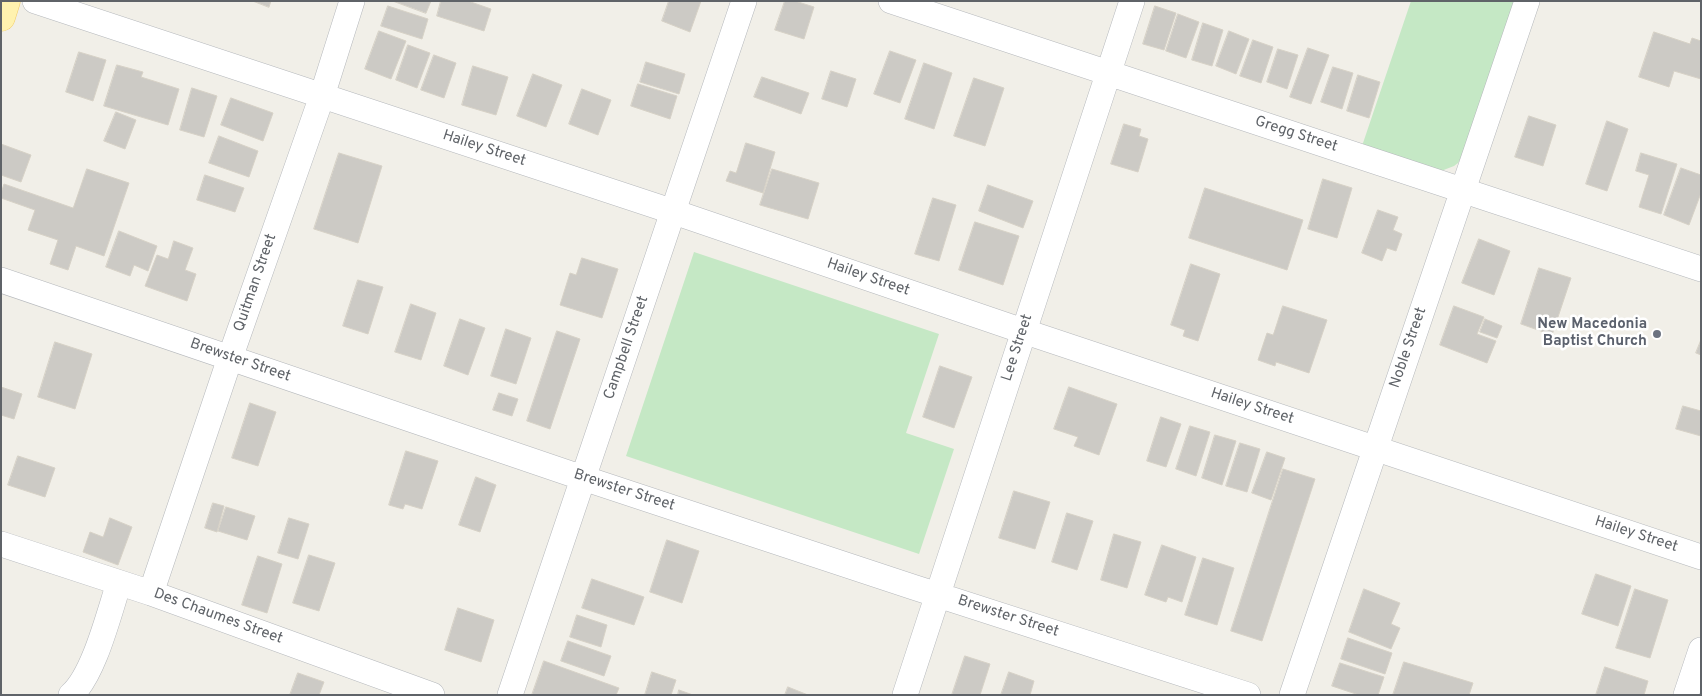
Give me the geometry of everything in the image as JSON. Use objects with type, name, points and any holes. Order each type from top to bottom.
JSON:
[{"type":"main road","points":[[1,17],[6,1]]},
{"type":"street","name":"Hailey Street","points":[[35,1],[674,212],[1023,331],[1701,557]]},
{"type":"street","name":"Quitman Street","points":[[151,593],[230,358],[322,96],[352,1]]},
{"type":"street","name":"Campbell Street","points":[[510,695],[744,1]]},
{"type":"street","name":"Gregg Street","points":[[891,1],[1701,269]]},
{"type":"street","name":"Lee Street","points":[[905,695],[1132,1]]},
{"type":"street","name":"Noble Street","points":[[1292,695],[1527,1]]},
{"type":"street","name":"Brewster Street","points":[[1,280],[583,478],[1248,695]]},
{"type":"street","name":"Des Chaumes Street","points":[[1,544],[151,593],[432,695]]},
{"type":"street","points":[[71,695],[85,677],[92,663],[120,583]]},
{"type":"street","points":[[1686,695],[1701,650]]},
{"type":"green space","points":[[1411,1],[1517,1],[1463,155],[1454,166],[1441,171],[1362,146]]},
{"type":"green space","points":[[694,252],[939,334],[906,433],[954,449],[919,554],[626,456]]},
{"type":"building","points":[[253,1],[271,1],[269,7]]},
{"type":"building","points":[[393,1],[431,1],[426,13]]},
{"type":"building","points":[[441,1],[468,1],[491,9],[484,31],[437,16]]},
{"type":"building","points":[[669,1],[701,1],[690,32],[662,21]]},
{"type":"building","points":[[785,1],[795,1],[814,7],[804,39],[775,30]]},
{"type":"building","points":[[388,6],[428,19],[422,39],[381,26]]},
{"type":"building","points":[[1155,6],[1176,13],[1164,50],[1143,44]]},
{"type":"building","points":[[1178,14],[1199,22],[1186,58],[1166,51]]},
{"type":"building","points":[[1203,23],[1223,30],[1212,66],[1192,60]]},
{"type":"building","points":[[379,31],[406,41],[391,79],[365,69]]},
{"type":"building","points":[[1229,31],[1249,39],[1236,74],[1216,66]]},
{"type":"building","points":[[1654,32],[1690,44],[1692,38],[1701,41],[1701,79],[1674,71],[1669,87],[1639,77]]},
{"type":"building","points":[[1253,40],[1273,47],[1261,83],[1240,76]]},
{"type":"building","points":[[408,45],[430,53],[417,88],[396,80]]},
{"type":"building","points":[[1308,48],[1329,55],[1311,104],[1290,97]]},
{"type":"building","points":[[1278,49],[1298,55],[1287,89],[1267,82]]},
{"type":"building","points":[[890,51],[916,60],[900,103],[874,94]]},
{"type":"building","points":[[79,52],[106,60],[93,101],[66,92]]},
{"type":"building","points":[[434,55],[456,63],[444,98],[421,90]]},
{"type":"building","points":[[646,62],[685,74],[679,94],[640,82]]},
{"type":"building","points":[[924,63],[952,73],[934,129],[905,119]]},
{"type":"building","points":[[117,65],[143,72],[141,77],[179,89],[168,125],[104,106]]},
{"type":"building","points":[[473,66],[508,77],[496,115],[462,105]]},
{"type":"building","points":[[1333,67],[1353,73],[1342,109],[1321,102]]},
{"type":"building","points":[[831,71],[856,79],[847,107],[822,99]]},
{"type":"building","points":[[533,74],[562,85],[546,127],[517,116]]},
{"type":"building","points":[[1358,75],[1380,82],[1369,118],[1347,111]]},
{"type":"building","points":[[762,77],[809,93],[801,114],[754,97]]},
{"type":"building","points":[[974,78],[1004,88],[985,146],[954,136]]},
{"type":"building","points":[[638,84],[677,96],[670,119],[631,106]]},
{"type":"building","points":[[192,88],[217,96],[204,137],[180,130]]},
{"type":"building","points":[[582,89],[611,100],[598,135],[569,124]]},
{"type":"building","points":[[231,98],[273,113],[263,141],[221,125]]},
{"type":"building","points":[[116,112],[136,120],[125,149],[104,141]]},
{"type":"building","points":[[1529,116],[1556,125],[1543,166],[1515,157]]},
{"type":"building","points":[[1607,121],[1628,129],[1607,191],[1586,184]]},
{"type":"building","points":[[1124,124],[1141,129],[1139,136],[1148,139],[1138,172],[1111,164]]},
{"type":"building","points":[[219,136],[258,151],[249,177],[209,163]]},
{"type":"building","points":[[746,143],[775,152],[763,193],[726,181],[730,171],[736,173]]},
{"type":"building","points":[[1,144],[31,155],[21,182],[1,175]]},
{"type":"building","points":[[339,153],[382,166],[358,243],[314,229]]},
{"type":"building","points":[[1641,153],[1677,164],[1661,214],[1639,207],[1649,175],[1636,171]]},
{"type":"building","points":[[1681,168],[1701,175],[1701,193],[1689,225],[1664,215]]},
{"type":"building","points":[[87,169],[129,183],[104,256],[76,246],[68,270],[50,264],[58,240],[28,230],[35,210],[1,198],[1,193],[4,184],[73,208]]},
{"type":"building","points":[[772,169],[819,183],[808,219],[760,205]]},
{"type":"building","points":[[205,175],[244,188],[235,212],[197,200]]},
{"type":"building","points":[[1323,179],[1352,188],[1337,238],[1308,229]]},
{"type":"building","points":[[988,185],[1033,201],[1023,228],[979,211]]},
{"type":"building","points":[[1205,188],[1303,220],[1287,270],[1189,238]]},
{"type":"building","points":[[933,198],[956,205],[939,261],[915,254]]},
{"type":"building","points":[[1378,210],[1398,217],[1393,230],[1402,234],[1396,251],[1387,248],[1382,261],[1362,253]]},
{"type":"building","points":[[975,222],[1019,236],[1003,285],[959,270]]},
{"type":"building","points":[[119,231],[157,246],[148,271],[134,265],[130,276],[106,267]]},
{"type":"building","points":[[1479,239],[1510,251],[1494,295],[1462,283]]},
{"type":"building","points":[[174,241],[193,248],[185,270],[196,274],[187,301],[145,286],[157,255],[168,259]]},
{"type":"building","points":[[582,258],[618,269],[602,318],[560,305],[570,273],[576,275]]},
{"type":"building","points":[[1191,264],[1220,274],[1198,341],[1183,336],[1185,330],[1171,325]]},
{"type":"building","points":[[1539,268],[1571,278],[1552,335],[1521,324]]},
{"type":"building","points":[[358,280],[383,287],[368,334],[343,326]]},
{"type":"building","points":[[411,304],[436,313],[421,360],[395,352]]},
{"type":"building","points":[[1283,306],[1327,320],[1309,373],[1276,362],[1275,366],[1258,360],[1267,333],[1273,335]]},
{"type":"building","points":[[1454,306],[1484,317],[1477,334],[1496,341],[1487,363],[1440,345]]},
{"type":"building","points":[[460,319],[485,328],[468,375],[444,366]]},
{"type":"building","points":[[1485,319],[1502,326],[1497,338],[1480,332]]},
{"type":"building","points":[[506,329],[531,338],[516,384],[491,376]]},
{"type":"building","points":[[557,331],[580,339],[550,429],[527,421]]},
{"type":"building","points":[[1701,340],[1701,355],[1696,353]]},
{"type":"building","points":[[55,342],[92,354],[75,409],[38,397]]},
{"type":"building","points":[[940,366],[972,377],[954,428],[923,417]]},
{"type":"building","points":[[1,387],[22,394],[14,419],[1,415]]},
{"type":"building","points":[[1069,387],[1117,404],[1099,455],[1074,446],[1078,437],[1054,429]]},
{"type":"building","points":[[499,393],[518,399],[512,416],[493,410]]},
{"type":"building","points":[[250,403],[276,412],[258,466],[232,458]]},
{"type":"building","points":[[1683,406],[1701,411],[1701,436],[1676,429]]},
{"type":"building","points":[[1161,417],[1181,424],[1166,467],[1147,461]]},
{"type":"building","points":[[1190,426],[1210,432],[1196,476],[1176,469]]},
{"type":"building","points":[[1215,435],[1236,441],[1222,485],[1202,478]]},
{"type":"building","points":[[1240,443],[1260,449],[1247,492],[1226,486]]},
{"type":"building","points":[[406,451],[438,461],[422,509],[405,504],[403,509],[389,505]]},
{"type":"building","points":[[1267,452],[1285,458],[1271,500],[1252,493]]},
{"type":"building","points":[[18,456],[55,468],[45,497],[8,485]]},
{"type":"building","points":[[1283,469],[1315,479],[1262,641],[1231,631]]},
{"type":"building","points":[[476,477],[496,485],[480,532],[459,525]]},
{"type":"building","points":[[1014,491],[1050,502],[1035,549],[999,538]]},
{"type":"building","points":[[213,503],[224,506],[217,532],[205,528]]},
{"type":"building","points":[[226,507],[255,516],[247,540],[218,531]]},
{"type":"building","points":[[1067,513],[1093,521],[1077,570],[1052,562]]},
{"type":"building","points":[[110,518],[132,527],[118,565],[83,552],[90,532],[103,537]]},
{"type":"building","points":[[289,518],[309,524],[298,559],[278,553]]},
{"type":"building","points":[[1114,534],[1141,542],[1127,588],[1101,580]]},
{"type":"building","points":[[667,540],[699,551],[682,603],[650,592]]},
{"type":"building","points":[[1162,545],[1196,557],[1182,602],[1168,597],[1166,602],[1145,595]]},
{"type":"building","points":[[309,555],[335,563],[319,611],[293,603]]},
{"type":"building","points":[[258,556],[282,564],[267,613],[242,605]]},
{"type":"building","points":[[1203,558],[1234,568],[1217,625],[1185,615]]},
{"type":"building","points":[[1596,574],[1631,586],[1618,626],[1582,614]]},
{"type":"building","points":[[592,579],[644,597],[634,625],[582,608]]},
{"type":"building","points":[[1364,589],[1400,603],[1391,624],[1400,628],[1391,649],[1349,632]]},
{"type":"building","points":[[1635,589],[1668,600],[1650,658],[1616,648]]},
{"type":"building","points":[[458,608],[494,620],[481,662],[445,650]]},
{"type":"building","points":[[577,615],[607,625],[601,647],[570,637]]},
{"type":"building","points":[[1348,638],[1392,653],[1385,674],[1341,659]]},
{"type":"building","points":[[568,641],[611,656],[604,676],[561,661]]},
{"type":"building","points":[[965,656],[990,664],[980,695],[952,695]]},
{"type":"building","points":[[544,661],[619,688],[616,695],[532,695]]},
{"type":"building","points":[[1404,662],[1473,683],[1469,695],[1393,695]]},
{"type":"building","points":[[1340,663],[1384,677],[1378,695],[1359,695],[1332,686]]},
{"type":"building","points":[[1605,667],[1648,681],[1644,695],[1596,695]]},
{"type":"building","points":[[652,672],[676,680],[671,695],[645,695]]},
{"type":"building","points":[[1009,672],[1034,681],[1030,695],[1001,695]]},
{"type":"building","points":[[298,673],[324,682],[319,695],[290,695]]},
{"type":"building","points":[[788,687],[808,695],[785,695]]},
{"type":"building","points":[[679,690],[693,695],[678,695]]},
{"type":"place","name":"New Macedonia Baptist Church","points":[[1657,334]]}]
